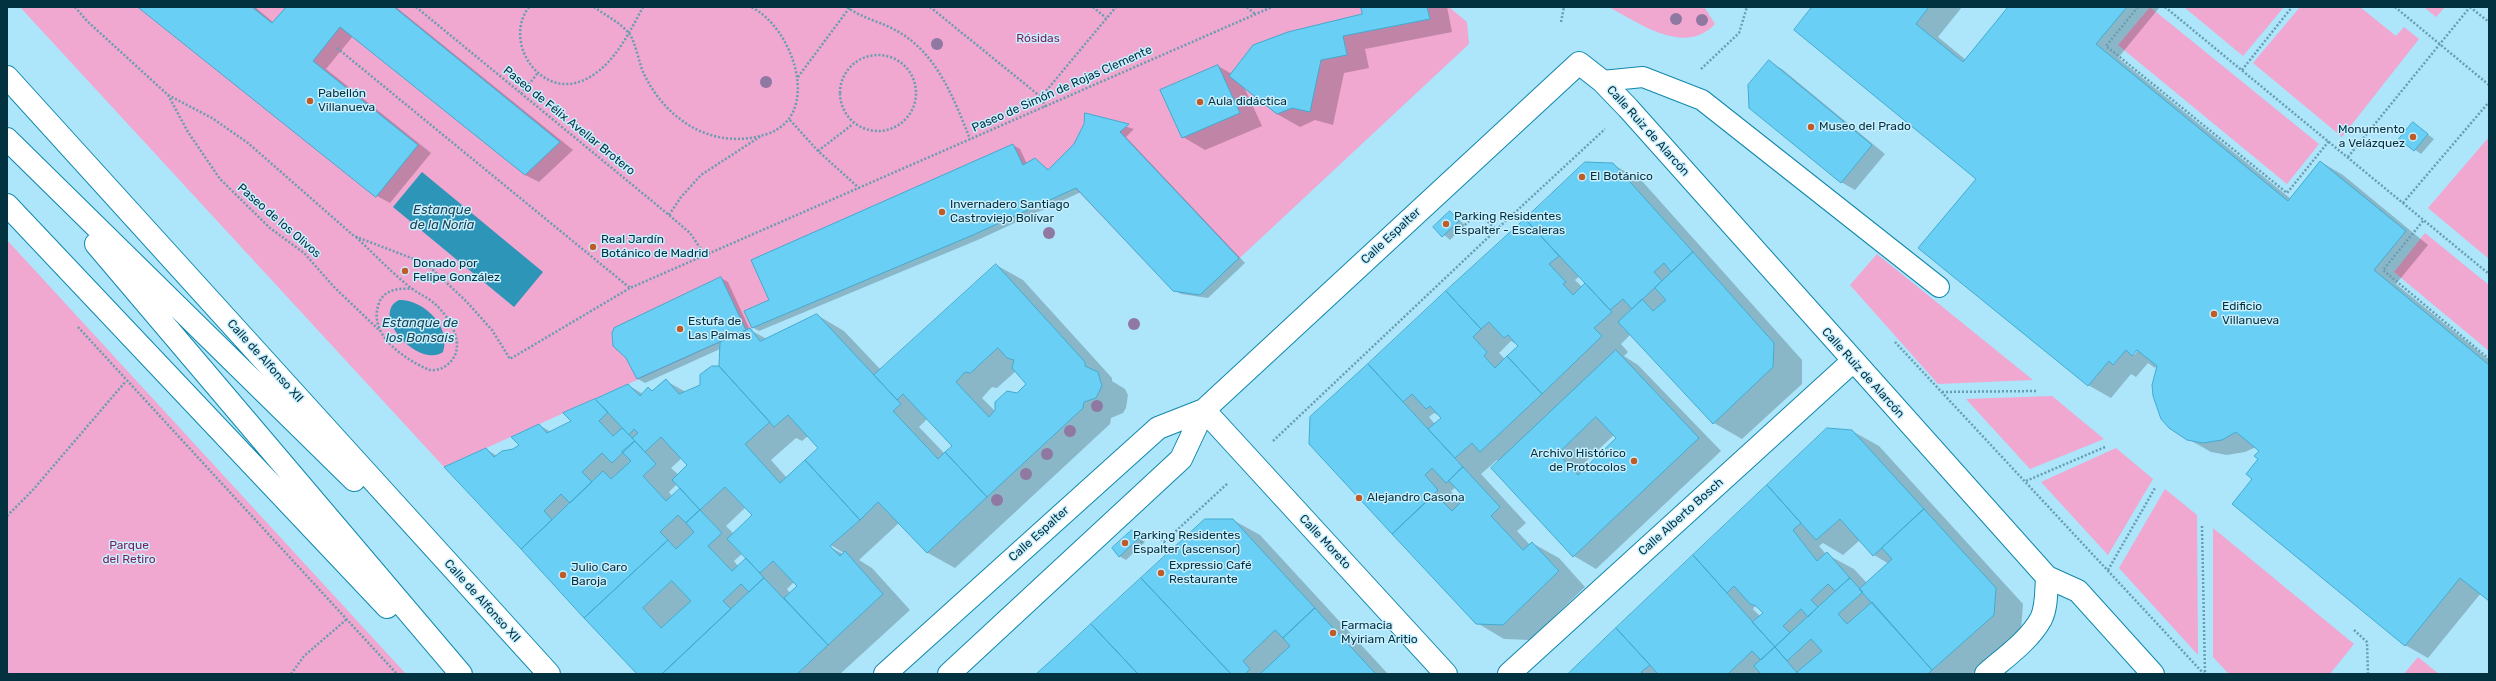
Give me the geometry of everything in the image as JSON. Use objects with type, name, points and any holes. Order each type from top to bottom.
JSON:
[{"type":"street","name":"Calle Ruiz de Alarcón","points":[[1579,63],[1602,81],[1628,108],[2047,577],[2078,592],[2153,674]]},
{"type":"street","name":"Calle Espalter","points":[[885,674],[1153,432],[1204,410],[1579,63]]},
{"type":"street","name":"Calle de Alfonso XII","points":[[7,77],[549,674]]},
{"type":"street","name":"Calle de Alfonso XII","points":[[7,139],[522,645]]},
{"type":"street","name":"Calle de Alfonso XII","points":[[7,139],[461,674]]},
{"type":"street","points":[[7,205],[377,598],[457,674]]},
{"type":"street","name":"Calle Alberto Bosch","points":[[1509,674],[1853,360]]},
{"type":"street","name":"Calle Espalter","points":[[949,674],[1181,459],[1204,410]]},
{"type":"street","name":"Calle Moreto","points":[[1204,410],[1446,674]]},
{"type":"street","points":[[1986,674],[2028,636],[2041,619],[2046,602],[2047,577]]},
{"type":"lane","points":[[1602,81],[1643,77],[1702,100],[1939,287]]},
{"type":"path","name":"Paseo de los Olivos","points":[[75,7],[87,22],[168,95],[212,118],[248,143],[412,289],[429,299],[447,317],[455,333],[457,349],[452,361],[442,369],[430,371],[402,355],[380,331],[334,287],[304,253],[270,228],[220,180],[188,132],[168,95]]},
{"type":"path","name":"Paseo de Félix Avellar Brotero","points":[[416,7],[670,215],[690,233],[705,255]]},
{"type":"path","points":[[529,7],[519,36],[528,63],[537,74],[551,81],[566,83],[583,80],[599,70],[612,57],[629,32],[643,7]]},
{"type":"path","points":[[594,7],[629,32],[652,90],[666,108],[682,122],[700,132],[721,138],[742,140],[776,131],[790,120],[795,107],[798,77],[792,56],[778,32],[751,7]]},
{"type":"path","points":[[930,7],[1041,97],[1045,107]]},
{"type":"path","points":[[1093,7],[1106,18]]},
{"type":"path","points":[[1041,97],[1116,7]]},
{"type":"path","points":[[1247,7],[1256,14]]},
{"type":"path","name":"Paseo de Simón de Rojas Clemente","points":[[630,288],[1272,7]]},
{"type":"path","points":[[1561,22],[1564,7]]},
{"type":"path","points":[[2138,7],[2106,46],[2287,193],[2329,141]]},
{"type":"path","points":[[2165,7],[2489,274]]},
{"type":"path","points":[[2242,70],[2292,7]]},
{"type":"path","points":[[2395,7],[2489,85]]},
{"type":"path","points":[[2348,157],[2470,7],[2489,22]]},
{"type":"path","points":[[798,77],[848,8],[899,31],[922,50],[942,75],[970,139]]},
{"type":"path","points":[[337,48],[630,288]]},
{"type":"path","points":[[877,55],[890,57],[901,62],[912,78],[916,97],[912,110],[905,120],[894,129],[879,132],[866,130],[853,124],[844,112],[839,100],[840,85],[845,72],[854,63],[865,57],[877,55]]},
{"type":"path","points":[[521,94],[537,74]]},
{"type":"path","points":[[2403,203],[2489,102]]},
{"type":"path","points":[[1135,548],[1154,531],[1164,542],[1628,108]]},
{"type":"path","points":[[790,120],[818,151],[859,188]]},
{"type":"path","points":[[818,151],[853,124]]},
{"type":"path","points":[[670,215],[681,197],[701,175],[763,135]]},
{"type":"path","points":[[1456,233],[1479,212],[1496,230]]},
{"type":"path","points":[[2423,221],[2382,270],[2489,359]]},
{"type":"path","name":"Paseo de los Olivos","points":[[354,236],[414,259],[432,269],[466,301],[492,330],[510,359],[630,288]]},
{"type":"path","points":[[380,331],[376,311],[381,298],[389,292],[400,288],[412,289]]},
{"type":"path","points":[[74,323],[398,674]]},
{"type":"path","points":[[1895,342],[2204,674]]},
{"type":"path","points":[[7,516],[32,490],[126,381]]},
{"type":"path","points":[[1941,392],[2037,391]]},
{"type":"path","points":[[2026,482],[2105,447]]},
{"type":"path","points":[[2108,570],[2155,488]]},
{"type":"path","points":[[2202,526],[2204,674]]},
{"type":"path","points":[[291,674],[304,656],[347,619]]},
{"type":"path","points":[[2354,630],[2367,642],[2368,674]]},
{"type":"green space","name":"Real Jardín Botánico de Madrid","points":[[20,7],[1449,7],[1467,22],[1469,44],[1200,295],[1173,291],[1075,188],[973,235],[750,329],[444,467]]},
{"type":"green space","points":[[1609,7],[1699,7],[1705,8],[1715,24],[1703,33],[1690,37],[1676,37],[1662,34],[1648,28]]},
{"type":"green space","points":[[2150,7],[2319,144],[2287,184],[2118,45]]},
{"type":"green space","points":[[2184,7],[2284,7],[2243,56]]},
{"type":"green space","points":[[2300,7],[2360,7],[2396,36],[2404,27],[2419,39],[2342,137],[2253,63]]},
{"type":"green space","points":[[2424,7],[2445,7],[2436,17]]},
{"type":"green space","points":[[2489,137],[2489,259],[2428,208]]},
{"type":"green space","points":[[2425,233],[2489,285],[2489,351],[2394,272]]},
{"type":"green space","name":"Parque del Retiro","points":[[7,240],[406,674],[7,674]]},
{"type":"green space","points":[[1877,254],[2033,380],[1938,384],[1850,285]]},
{"type":"green space","points":[[2052,396],[2104,439],[2030,469],[1966,399]]},
{"type":"green space","points":[[2116,448],[2153,479],[2108,555],[2041,482]]},
{"type":"green space","points":[[2165,489],[2197,515],[2198,655],[2119,568]]},
{"type":"green space","points":[[2213,528],[2354,644],[2330,674],[2229,674],[2213,657]]},
{"type":"green space","points":[[2418,657],[2439,674],[2404,674]]},
{"type":"water","name":"Estanque de la Noria","points":[[422,172],[543,272],[514,307],[393,207]]},
{"type":"water","name":"Estanque de los Bonsais","points":[[399,300],[417,304],[426,309],[433,316],[443,333],[445,343],[443,352],[433,355],[422,353],[411,347],[401,338],[393,328],[390,317],[391,307]]},
{"type":"building","name":"Pabellón Villanueva","points":[[138,7],[252,7],[272,23],[286,7],[394,7],[560,142],[525,175],[340,27],[313,61],[418,145],[376,197]]},
{"type":"building","points":[[1361,7],[1427,7],[1430,19],[1343,36],[1347,55],[1321,60],[1310,112],[1292,108],[1277,114],[1229,76],[1253,45],[1288,32],[1362,14]]},
{"type":"building","name":"Edificio Villanueva","points":[[1812,7],[1929,7],[1916,24],[1963,62],[2008,7],[2127,7],[2096,44],[2288,201],[2320,161],[2406,231],[2374,270],[2489,365],[2489,601],[2460,578],[2405,646],[2232,504],[2252,479],[2246,474],[2258,459],[2254,456],[2259,451],[2236,432],[2222,440],[2203,443],[2187,440],[2169,428],[2161,419],[2153,396],[2152,385],[2157,366],[2137,350],[2132,356],[2126,350],[2113,365],[2109,361],[2088,386],[1918,248],[1976,179],[1794,30]]},
{"type":"building","points":[[1769,60],[1872,145],[1841,183],[1749,108],[1748,85]]},
{"type":"building","name":"Aula didáctica","points":[[1218,65],[1240,113],[1182,138],[1160,90]]},
{"type":"building","name":"Invernadero Santiago Castroviejo Bolívar","points":[[1085,113],[1129,124],[1120,132],[1239,258],[1200,295],[1173,291],[1076,188],[973,235],[752,328],[744,311],[769,300],[751,260],[1013,144],[1023,165],[1035,158],[1048,170],[1074,144],[1084,124]]},
{"type":"building","name":"Monumento a Velázquez","points":[[2413,122],[2428,134],[2414,151],[2399,139]]},
{"type":"building","points":[[1585,162],[1613,163],[1693,252],[1671,272],[1664,263],[1654,272],[1662,281],[1632,309],[1623,299],[1610,310],[1525,219]]},
{"type":"building","name":"Parking Residentes Espalter - Escaleras","points":[[1450,211],[1459,221],[1442,237],[1433,227]]},
{"type":"building","points":[[1525,219],[1559,256],[1549,264],[1566,282],[1563,284],[1573,295],[1585,283],[1612,312],[1594,328],[1602,336],[1542,394],[1507,356],[1518,346],[1508,335],[1504,338],[1489,322],[1481,329],[1446,291]]},
{"type":"building","points":[[1693,252],[1774,343],[1773,367],[1713,424],[1618,322],[1642,299],[1653,311],[1666,300],[1655,288]]},
{"type":"building","points":[[996,264],[1085,362],[1085,366],[1098,372],[1102,386],[1096,398],[1084,402],[1083,408],[987,497],[945,452],[952,446],[903,394],[897,400],[874,375]],"holes":[[[998,348],[1007,358],[1014,360],[1012,368],[1026,384],[1017,393],[1007,391],[995,402],[995,410],[989,417],[956,382],[965,372],[970,373]]]},
{"type":"building","name":"Estufa de Las Palmas","points":[[721,277],[746,330],[637,379],[626,358],[613,346],[612,333],[614,328]]},
{"type":"building","points":[[1446,291],[1481,329],[1473,337],[1487,352],[1484,356],[1495,368],[1507,356],[1542,394],[1480,452],[1472,443],[1455,458],[1428,429],[1441,418],[1430,406],[1426,409],[1412,394],[1403,402],[1368,364]]},
{"type":"building","points":[[817,314],[901,404],[893,411],[938,459],[945,452],[987,497],[927,553],[878,502],[860,520],[805,460],[818,448],[788,415],[774,427],[719,366],[720,342],[750,328],[760,341]]},
{"type":"building","name":"Archivo Histórico de Protocolos","points":[[1616,350],[1699,438],[1573,557],[1491,468]],"holes":[[[1596,417],[1616,438],[1578,475],[1558,454]]]},
{"type":"building","points":[[1368,364],[1463,467],[1446,483],[1432,468],[1425,475],[1438,490],[1392,534],[1309,444],[1310,417]]},
{"type":"building","points":[[712,366],[719,366],[770,422],[745,444],[780,483],[805,460],[860,520],[830,546],[840,556],[845,551],[883,594],[828,645],[784,598],[797,586],[773,561],[760,573],[727,539],[752,515],[725,487],[700,510],[672,480],[687,465],[661,437],[645,452],[632,438],[638,433],[634,429],[629,435],[595,399],[628,384],[640,396],[648,387],[652,391],[666,379],[679,394],[700,385],[700,375]]},
{"type":"building","points":[[595,399],[608,412],[599,421],[613,436],[622,428],[635,441],[612,463],[602,453],[582,472],[592,482],[570,503],[561,494],[544,511],[552,520],[521,549],[444,467],[486,448],[494,457],[502,451],[513,449],[519,445],[511,437],[539,424],[547,433],[571,421],[563,413]]},
{"type":"building","points":[[1827,428],[1852,430],[1924,509],[1873,556],[1840,519],[1816,540],[1767,485]]},
{"type":"building","points":[[635,441],[656,464],[643,476],[666,501],[680,488],[700,510],[686,523],[678,515],[660,532],[668,540],[584,618],[521,549],[603,471],[611,479],[631,461],[622,452]]},
{"type":"building","points":[[1463,467],[1500,507],[1491,516],[1523,550],[1532,542],[1559,571],[1503,625],[1476,624],[1392,534],[1435,494],[1452,511],[1465,498],[1449,481]]},
{"type":"building","points":[[1767,485],[1801,523],[1793,530],[1817,561],[1827,552],[1850,578],[1835,591],[1828,584],[1811,600],[1818,607],[1808,617],[1801,609],[1783,626],[1790,633],[1775,647],[1752,622],[1763,613],[1756,606],[1750,604],[1734,586],[1727,593],[1693,555]]},
{"type":"building","points":[[1924,509],[1996,588],[1994,615],[1932,670],[1859,589],[1892,559],[1882,548]]},
{"type":"building","points":[[700,510],[722,533],[708,546],[732,571],[746,558],[764,578],[749,592],[741,584],[723,601],[731,609],[662,674],[637,674],[584,618],[668,540],[676,549],[694,532],[686,523]],"holes":[[[672,581],[691,601],[661,628],[643,608]]]},
{"type":"building","points":[[1205,519],[1233,519],[1315,608],[1283,638],[1275,630],[1243,661],[1250,669],[1245,674],[1231,674],[1141,578]]},
{"type":"building","name":"Parking Residentes Espalter (ascensor)","points":[[1132,530],[1139,538],[1119,557],[1112,548]]},
{"type":"building","points":[[1693,555],[1775,647],[1761,660],[1752,651],[1728,674],[1658,674],[1616,628]]},
{"type":"building","points":[[764,578],[828,645],[797,674],[662,674]]},
{"type":"building","points":[[1141,578],[1231,674],[1138,674],[1091,624]]},
{"type":"building","points":[[1850,578],[1863,592],[1838,614],[1847,624],[1872,602],[1932,670],[1928,674],[1798,674],[1797,672],[1822,651],[1811,639],[1787,661],[1775,647]]},
{"type":"building","points":[[1315,608],[1376,674],[1260,674],[1290,646],[1283,638]]},
{"type":"building","points":[[1091,624],[1138,674],[1036,674],[1055,657]]},
{"type":"building","points":[[1616,628],[1650,665],[1641,672],[1644,674],[1568,674]]},
{"type":"building","points":[[1775,647],[1798,674],[1761,674],[1754,666]]},
{"type":"place","name":"Pabellón Villanueva","points":[[310,101]]},
{"type":"place","name":"Aula didáctica","points":[[1200,102]]},
{"type":"place","name":"Museo del Prado","points":[[1811,127]]},
{"type":"place","name":"Monumento a Velázquez","points":[[2413,137]]},
{"type":"place","name":"El Botánico","points":[[1582,177]]},
{"type":"place","name":"Invernadero Santiago Castroviejo Bolívar","points":[[942,212]]},
{"type":"place","name":"Parking Residentes Espalter - Escaleras","points":[[1446,224]]},
{"type":"place","name":"Real Jardín Botánico de Madrid","points":[[593,247]]},
{"type":"place","name":"Donado por Felipe González","points":[[405,271]]},
{"type":"place","name":"Edificio Villanueva","points":[[2214,314]]},
{"type":"place","name":"Estufa de Las Palmas","points":[[680,329]]},
{"type":"place","name":"Archivo Histórico de Protocolos","points":[[1634,461]]},
{"type":"place","name":"Alejandro Casona","points":[[1359,498]]},
{"type":"place","name":"Parking Residentes Espalter (ascensor)","points":[[1125,543]]},
{"type":"place","name":"Expressio Café Restaurante","points":[[1161,573]]},
{"type":"place","name":"Julio Caro Baroja","points":[[563,575]]},
{"type":"place","name":"Farmacia Myiriam Aritio","points":[[1333,633]]},
{"type":"park label","name":"Rósidas","points":[[1038,39]]}]
